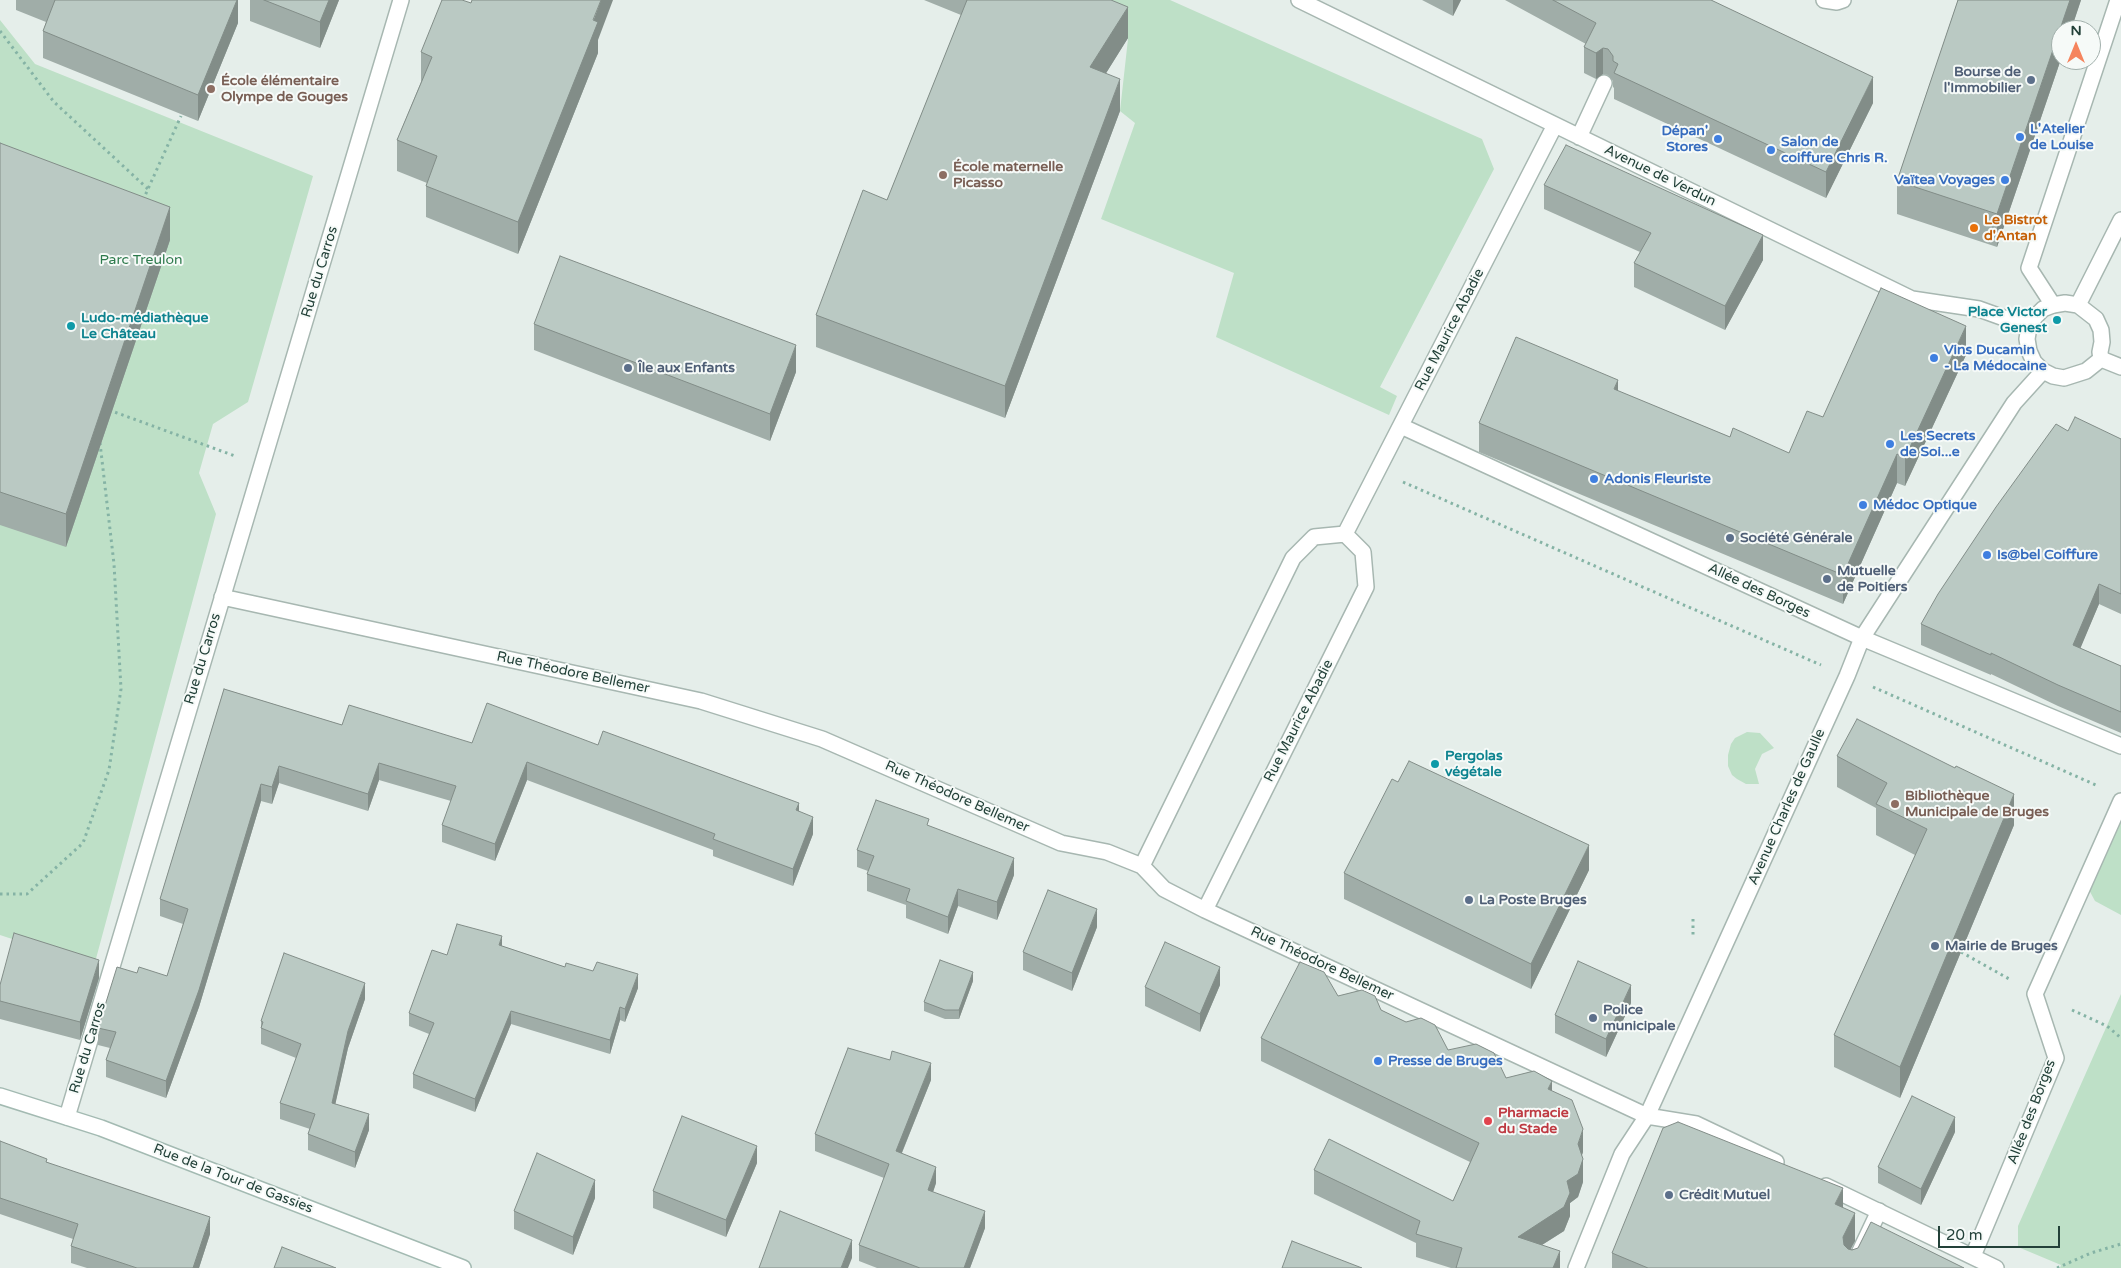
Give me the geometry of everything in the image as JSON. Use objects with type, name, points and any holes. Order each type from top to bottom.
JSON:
[{"type":"street","name":"Rue du Carros","points":[[68,1117],[401,0]]},
{"type":"street","name":"Avenue de Verdun","points":[[1299,0],[1912,299],[1980,310],[2030,326]]},
{"type":"street","points":[[1824,0],[1837,2],[1843,0]]},
{"type":"street","points":[[2053,305],[2030,268],[2118,0]]},
{"type":"street","points":[[1578,137],[1604,83]]},
{"type":"street","name":"Rue Maurice Abadie","points":[[1205,910],[1366,587],[1363,552],[1345,534],[1555,125]]},
{"type":"street","points":[[2078,305],[2121,220]]},
{"type":"street","points":[[2065,303],[2078,305],[2096,319],[2101,330],[2101,359],[2076,376],[2064,378],[2053,376],[2043,371],[2034,362],[2028,351],[2027,339],[2030,326],[2035,317],[2053,305],[2065,303]]},
{"type":"street","points":[[2101,359],[2121,367]]},
{"type":"street","name":"Avenue Charles de Gaulle","points":[[1576,1268],[1622,1154],[1646,1116],[1847,676],[1862,638],[2014,403],[2043,371]]},
{"type":"street","name":"Allée des Borges","points":[[1401,426],[1862,638],[2121,746]]},
{"type":"street","points":[[1142,866],[1293,558],[1314,537],[1345,534]]},
{"type":"street","name":"Rue Théodore Bellemer","points":[[222,597],[701,701],[822,739],[1061,843],[1107,852],[1142,866],[1164,889],[1205,910],[1646,1116],[1696,1124],[1792,1170]]},
{"type":"street","name":"Allée des Borges","points":[[1973,1256],[2056,1058],[2035,994],[2121,801]]},
{"type":"street","name":"Rue de la Tour de Gassies","points":[[0,1096],[102,1128],[463,1268]]},
{"type":"street","points":[[1809,1178],[1996,1268]]},
{"type":"street","points":[[1852,1268],[1878,1211]]},
{"type":"path","points":[[0,31],[54,102],[148,189]]},
{"type":"path","points":[[142,204],[181,116]]},
{"type":"path","points":[[104,408],[262,465]]},
{"type":"path","points":[[0,894],[27,894],[82,843],[109,770],[121,689],[114,564],[100,437]]},
{"type":"path","points":[[1378,471],[2103,788]]},
{"type":"path","points":[[2057,1268],[2091,1253],[2121,1244]]},
{"type":"green space","points":[[1080,0],[1170,0],[1482,139],[1494,169],[1380,387],[1397,396],[1389,415],[1216,337],[1234,273],[1101,219],[1135,123],[1120,111],[1128,39],[1076,11]]},
{"type":"green space","name":"Parc Treulon","points":[[0,20],[35,64],[313,176],[248,402],[213,424],[199,473],[216,514],[94,966],[0,935]]},
{"type":"green space","points":[[1747,732],[1760,733],[1774,748],[1762,754],[1755,769],[1759,784],[1746,784],[1737,779],[1732,775],[1728,766],[1731,744],[1735,738]]},
{"type":"green space","points":[[2121,820],[2121,915],[2095,901],[2088,888]]},
{"type":"green space","points":[[2121,994],[2121,1268],[2060,1268],[2061,1265],[2018,1247],[2018,1226]]},
{"type":"building","points":[[55,0],[237,0],[198,95],[43,31]]},
{"type":"building","points":[[264,0],[329,0],[320,22]]},
{"type":"building","points":[[442,0],[462,0],[471,3],[472,0],[601,0],[593,20],[598,22],[518,222],[426,186],[437,156],[397,140],[432,57],[421,52]]},
{"type":"building","points":[[967,0],[1111,0],[1128,7],[1090,67],[1120,79],[1005,386],[816,315],[863,190],[887,200]]},
{"type":"building","points":[[1553,0],[1711,0],[1873,77],[1826,172],[1614,73],[1618,64],[1613,61],[1613,56],[1608,49],[1603,48],[1596,53],[1584,47],[1596,23]]},
{"type":"building","points":[[1958,0],[2070,0],[2063,20],[2051,20],[2051,56],[1997,214],[1897,181]]},
{"type":"building","name":"Ludo-médiathèque Le Château","points":[[0,143],[170,207],[66,514],[0,492]]},
{"type":"building","points":[[1566,145],[1763,235],[1725,306],[1634,263],[1651,233],[1544,185]]},
{"type":"building","points":[[560,256],[796,345],[770,414],[534,324]]},
{"type":"building","points":[[1881,288],[1966,326],[1905,458],[1897,454],[1843,575],[1479,423],[1516,337],[1618,380],[1614,389],[1730,437],[1733,428],[1789,453],[1807,411],[1823,417]]},
{"type":"building","points":[[2075,417],[2121,439],[2121,594],[2099,584],[2073,645],[2121,666],[2121,712],[1991,653],[1991,655],[1921,624],[1938,594],[1996,507],[2056,424],[2068,431]]},
{"type":"building","points":[[224,689],[342,725],[349,705],[472,743],[487,703],[598,745],[603,731],[799,803],[796,810],[813,817],[793,869],[713,839],[715,834],[527,762],[495,844],[442,825],[456,786],[379,763],[368,794],[279,766],[272,787],[261,784],[199,990],[166,1081],[106,1060],[116,1032],[98,1028],[117,967],[137,973],[139,967],[167,976],[188,909],[160,899]]},
{"type":"building","points":[[1857,719],[1955,768],[1956,766],[2014,794],[1900,1067],[1834,1035],[1927,829],[1876,804],[1887,783],[1837,756]]},
{"type":"building","points":[[1409,761],[1589,845],[1531,964],[1344,873],[1392,779],[1398,782]]},
{"type":"building","points":[[876,800],[929,819],[927,825],[1014,858],[997,902],[958,889],[948,917],[906,901],[910,889],[867,874],[874,856],[857,850]]},
{"type":"building","points":[[1048,890],[1097,909],[1072,973],[1023,952]]},
{"type":"building","points":[[457,924],[502,936],[499,945],[565,967],[566,963],[593,971],[597,962],[638,974],[625,1009],[620,1007],[610,1040],[511,1011],[475,1099],[413,1074],[434,1023],[409,1013],[432,950],[447,955]]},
{"type":"building","points":[[14,933],[99,960],[80,1022],[0,1001],[0,985]]},
{"type":"building","points":[[1165,942],[1220,967],[1200,1014],[1145,987]]},
{"type":"building","points":[[284,953],[365,983],[348,1031],[332,1103],[369,1114],[355,1152],[308,1134],[315,1114],[280,1103],[301,1044],[261,1028],[263,1022],[261,1021]]},
{"type":"building","points":[[940,960],[973,972],[959,1010],[945,1010],[924,1002]]},
{"type":"building","name":"Police municipale","points":[[1578,961],[1631,985],[1606,1039],[1555,1015]]},
{"type":"building","points":[[1300,962],[1324,972],[1338,996],[1362,990],[1375,996],[1381,1010],[1406,1022],[1421,1018],[1435,1025],[1448,1050],[1476,1044],[1494,1053],[1506,1078],[1534,1071],[1552,1081],[1548,1089],[1572,1100],[1583,1129],[1578,1144],[1583,1159],[1578,1174],[1567,1181],[1570,1193],[1564,1207],[1518,1237],[1560,1251],[1553,1268],[1456,1268],[1462,1248],[1416,1234],[1420,1221],[1314,1170],[1329,1139],[1453,1201],[1479,1143],[1261,1038]]},
{"type":"building","points":[[848,1048],[890,1060],[892,1051],[931,1063],[896,1151],[936,1167],[928,1190],[985,1211],[964,1268],[920,1268],[859,1245],[889,1164],[815,1134]]},
{"type":"building","points":[[1912,1096],[1955,1117],[1921,1189],[1878,1167]]},
{"type":"building","points":[[682,1116],[757,1146],[726,1220],[653,1191]]},
{"type":"building","points":[[1678,1122],[1843,1188],[1835,1204],[1855,1213],[1843,1237],[1844,1245],[1848,1249],[1858,1248],[1871,1222],[1964,1268],[1648,1268],[1612,1253],[1663,1128]]},
{"type":"building","points":[[0,1141],[47,1159],[46,1162],[210,1217],[193,1268],[137,1268],[71,1246],[78,1224],[0,1198]]},
{"type":"building","points":[[537,1153],[595,1180],[573,1237],[514,1211]]},
{"type":"building","points":[[780,1211],[852,1240],[841,1268],[759,1268]]},
{"type":"building","points":[[1292,1241],[1362,1268],[1282,1268]]},
{"type":"building","points":[[282,1247],[336,1268],[274,1268]]},
{"type":"place","name":"Bourse de l'Immobilier","points":[[2031,80]]},
{"type":"place","name":"École élémentaire Olympe de Gouges","points":[[211,89]]},
{"type":"place","name":"L'Atelier de Louise","points":[[2020,137]]},
{"type":"place","name":"Dépan' Stores","points":[[1718,139]]},
{"type":"place","name":"Salon de coiffure Chris R.","points":[[1771,150]]},
{"type":"place","name":"École maternelle Picasso","points":[[943,175]]},
{"type":"place","name":"Vaïtea Voyages","points":[[2005,180]]},
{"type":"place","name":"Le Bistrot d'Antan","points":[[1974,228]]},
{"type":"place","name":"Place Victor Genest","points":[[2057,320]]},
{"type":"place","name":"Ludo-médiathèque Le Château","points":[[71,326]]},
{"type":"place","name":"Vins Ducamin - La Médocaine","points":[[1934,358]]},
{"type":"place","name":"Île aux Enfants","points":[[628,368]]},
{"type":"place","name":"Les Secrets de Soi...e","points":[[1890,444]]},
{"type":"place","name":"Adonis Fleuriste","points":[[1594,479]]},
{"type":"place","name":"Médoc Optique","points":[[1863,505]]},
{"type":"place","name":"Société Générale","points":[[1730,538]]},
{"type":"place","name":"Is@bel Coiffure","points":[[1987,555]]},
{"type":"place","name":"Mutuelle de Poitiers","points":[[1827,579]]},
{"type":"place","name":"Pergolas végétale","points":[[1435,764]]},
{"type":"place","name":"Bibliothèque Municipale de Bruges","points":[[1895,804]]},
{"type":"place","name":"La Poste Bruges","points":[[1469,900]]},
{"type":"place","name":"Mairie de Bruges","points":[[1935,946]]},
{"type":"place","name":"Police municipale","points":[[1593,1018]]},
{"type":"place","name":"Presse de Bruges","points":[[1378,1061]]},
{"type":"place","name":"Pharmacie du Stade","points":[[1488,1121]]},
{"type":"place","name":"Crédit Mutuel","points":[[1669,1195]]}]
